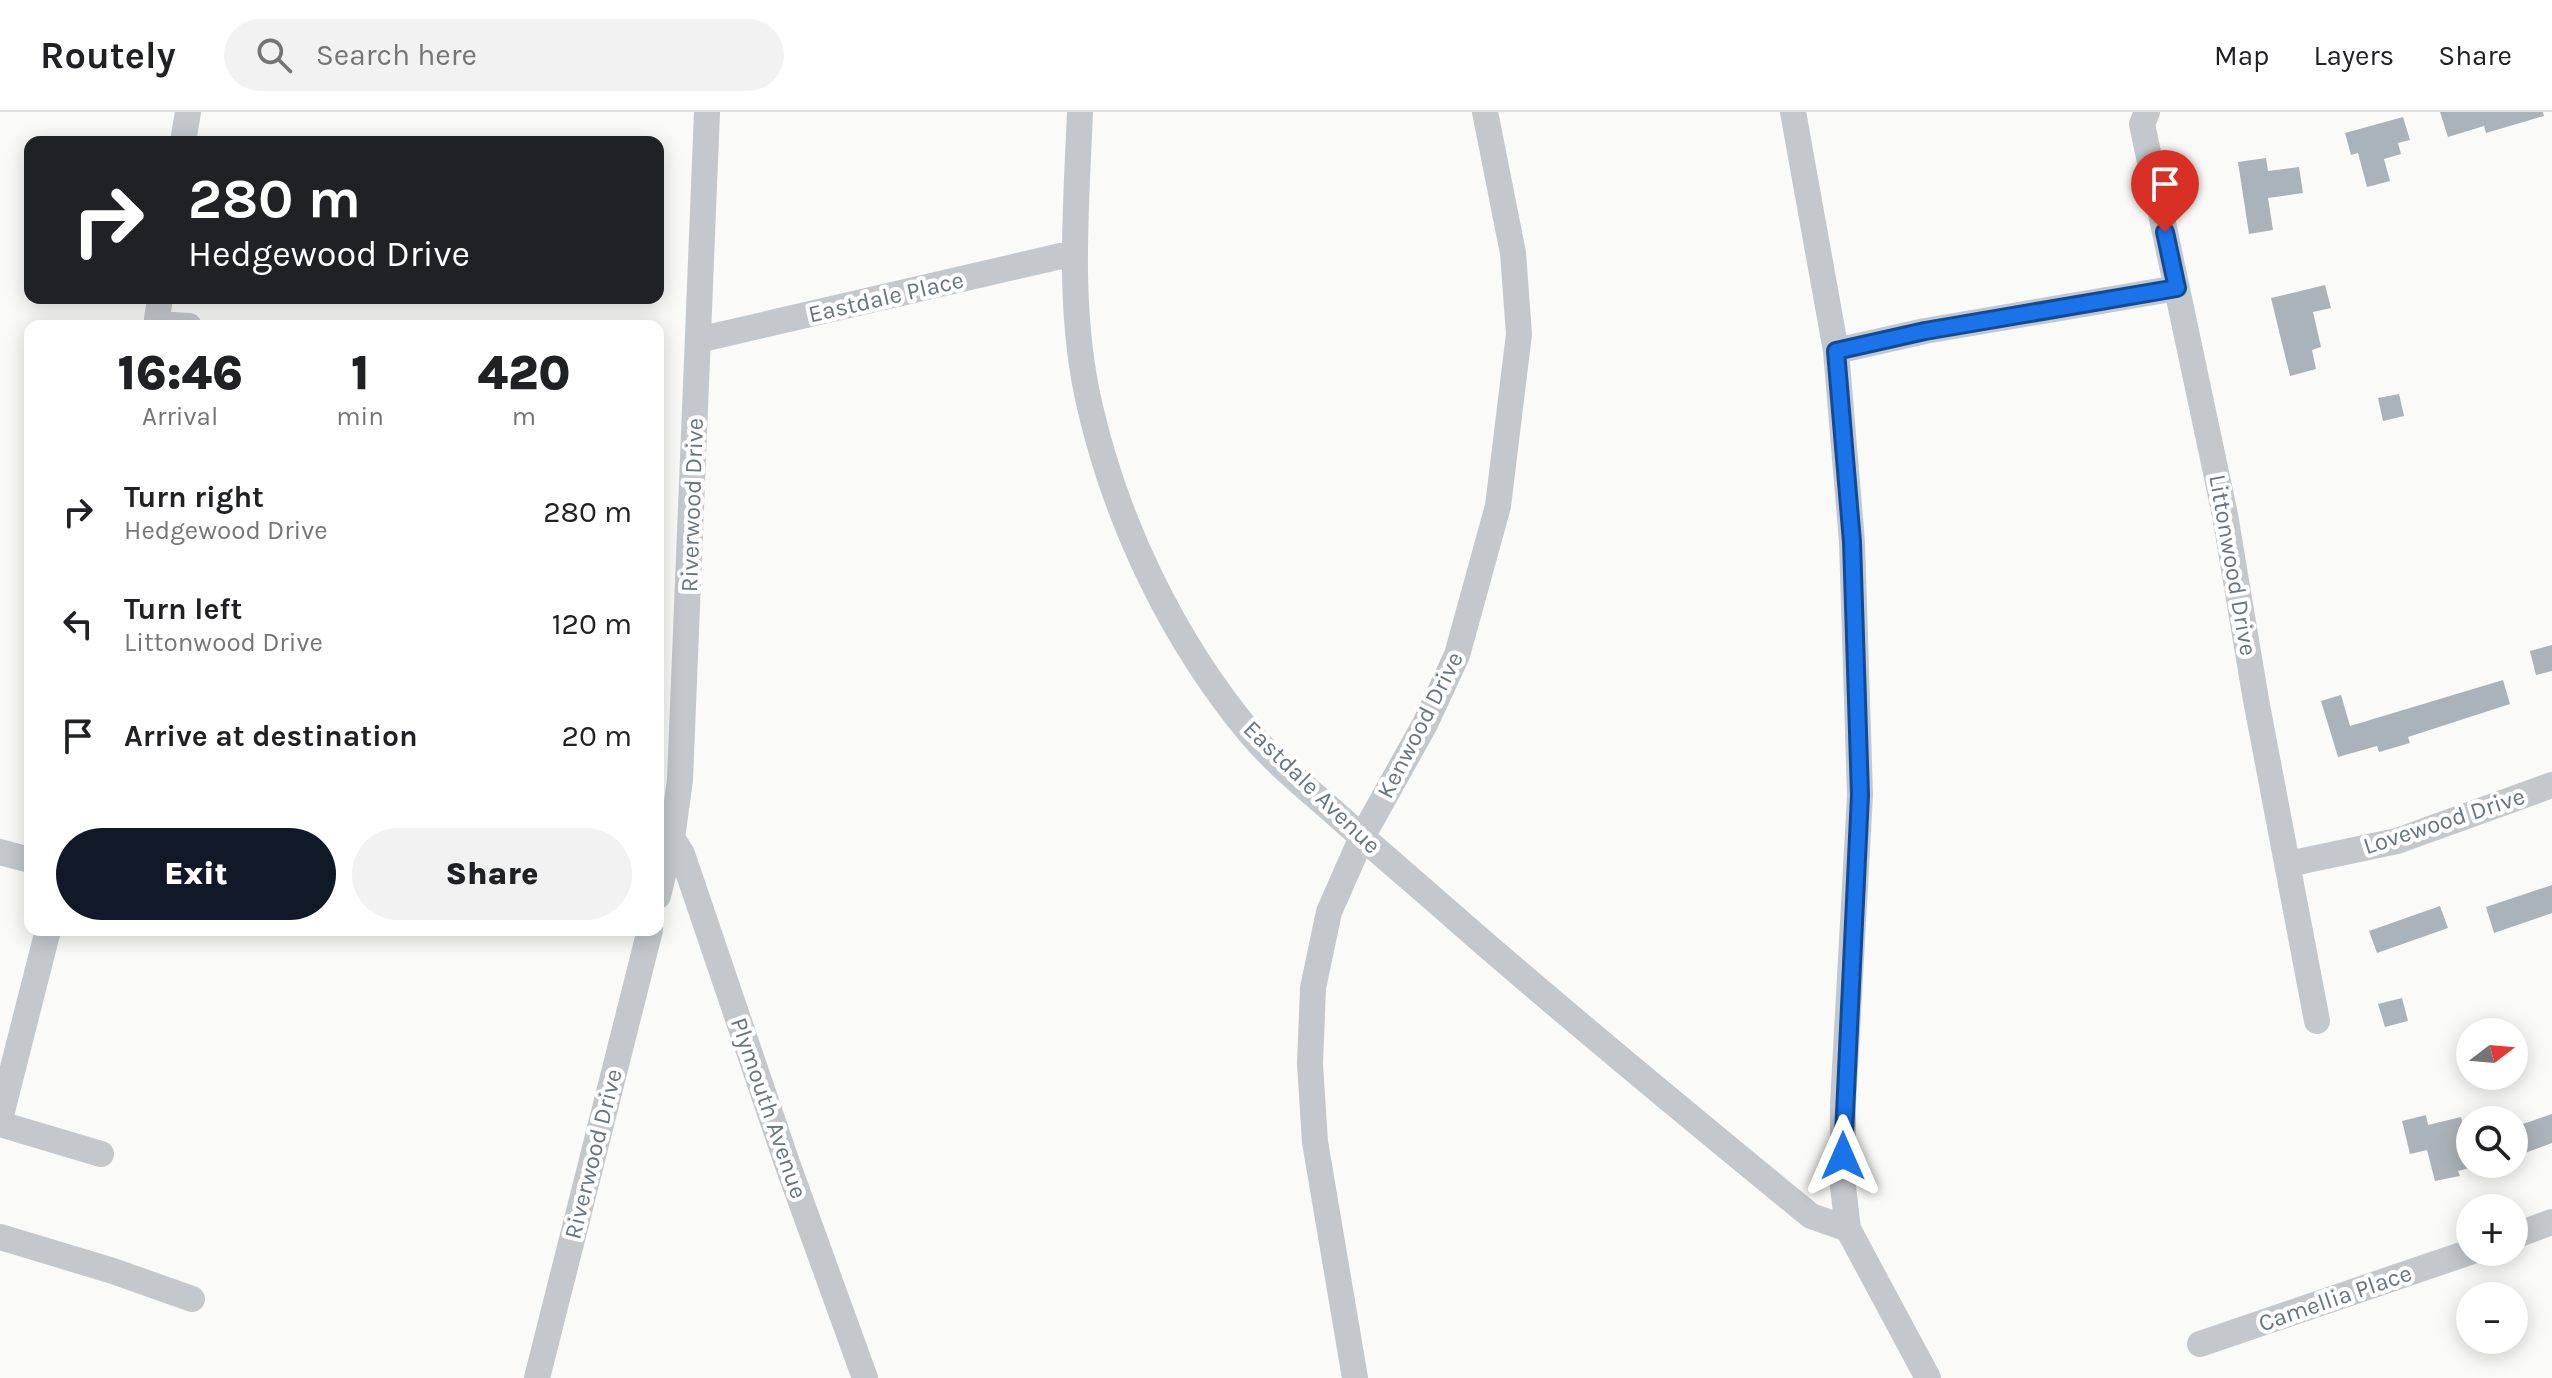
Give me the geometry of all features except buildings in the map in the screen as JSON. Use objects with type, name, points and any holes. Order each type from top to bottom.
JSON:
[{"type":"street","points":[[184,136],[188,112]]},
{"type":"street","name":"Riverwood Drive","points":[[664,871],[672,838],[680,765],[707,112]]},
{"type":"street","name":"Eastdale Avenue","points":[[1080,112],[1074,253],[1079,342],[1089,404],[1101,452],[1126,520],[1156,588],[1200,666],[1252,735],[1362,837],[1577,1025],[1811,1216],[1848,1229]]},
{"type":"street","name":"Kenwood Drive","points":[[1355,1378],[1315,1142],[1310,1064],[1313,988],[1329,912],[1362,837],[1425,724],[1457,655],[1498,506],[1519,334],[1513,253],[1485,112]]},
{"type":"street","points":[[1793,112],[1836,351],[1852,542],[1860,795],[1843,1104],[1842,1182],[1848,1229],[1928,1378]]},
{"type":"street","name":"Littonwood Drive","points":[[2147,112],[2142,124],[2225,515],[2256,700],[2317,1021]]},
{"type":"street","name":"Eastdale Place","points":[[698,340],[1074,253]]},
{"type":"street","points":[[1836,351],[1925,331],[2177,288]]},
{"type":"street","name":"Lovewood Drive","points":[[2288,864],[2397,841],[2552,785]]},
{"type":"street","name":"Plymouth Avenue","points":[[672,838],[682,854],[787,1163],[865,1378]]},
{"type":"street","points":[[0,852],[24,858]]},
{"type":"street","points":[[46,936],[0,1121],[101,1154]]},
{"type":"street","name":"Riverwood Drive","points":[[537,1378],[648,936]]},
{"type":"street","points":[[2528,1231],[2552,1222]]},
{"type":"street","points":[[0,1237],[192,1299]]},
{"type":"street","name":"Camellia Place","points":[[2200,1344],[2456,1257]]},
{"type":"route","points":[[1843,1156],[1843,1104],[1851,1004],[1860,795],[1852,542],[1836,351],[1925,331],[2177,288],[2165,232]]}]
